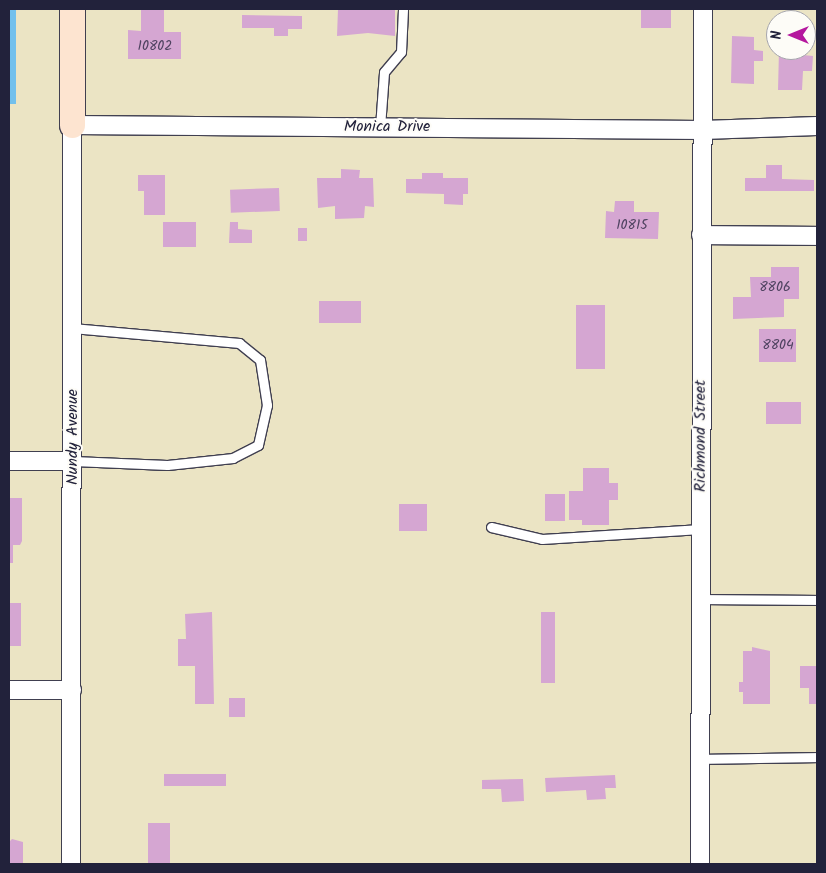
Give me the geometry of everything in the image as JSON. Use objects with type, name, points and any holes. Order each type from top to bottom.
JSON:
[{"type":"street","name":"Nundy Avenue","points":[[70,864],[73,461],[72,9]]},
{"type":"street","name":"Richmond Street","points":[[700,864],[703,9]]},
{"type":"street","name":"Monica Drive","points":[[72,125],[703,130],[817,126]]},
{"type":"street","points":[[701,235],[817,236]]},
{"type":"street","points":[[9,461],[73,461]]},
{"type":"street","points":[[9,690],[72,690]]},
{"type":"lane","points":[[380,127],[384,72],[401,52],[403,9]]},
{"type":"lane","points":[[72,328],[239,343],[260,360],[267,405],[258,445],[234,458],[167,465],[73,461]]},
{"type":"lane","points":[[490,527],[542,539],[701,529]]},
{"type":"lane","points":[[701,599],[817,600]]},
{"type":"lane","points":[[700,759],[817,757]]},
{"type":"water","points":[[9,9],[16,9],[16,104],[9,104]]},
{"type":"building","points":[[141,9],[164,9],[164,32],[181,32],[181,59],[128,59],[128,30],[141,31]]},
{"type":"building","points":[[338,9],[395,9],[395,36],[368,33],[337,36]]},
{"type":"building","points":[[641,9],[671,9],[671,28],[641,28]]},
{"type":"building","points":[[242,15],[302,16],[302,29],[288,29],[288,36],[274,36],[274,28],[242,28]]},
{"type":"building","points":[[732,36],[754,37],[754,50],[763,51],[763,61],[754,61],[754,84],[731,83]]},
{"type":"building","points":[[779,60],[813,60],[812,71],[803,71],[802,90],[778,90]]},
{"type":"building","points":[[766,165],[782,165],[782,179],[814,180],[814,191],[745,191],[745,178],[766,178]]},
{"type":"building","points":[[341,169],[360,170],[359,178],[373,178],[374,207],[365,206],[364,218],[335,219],[335,206],[318,208],[317,178],[341,178]]},
{"type":"building","points":[[422,173],[443,173],[443,178],[468,178],[468,194],[463,194],[463,205],[444,204],[444,194],[406,193],[406,179],[422,179]]},
{"type":"building","points":[[138,175],[165,175],[165,215],[144,215],[144,191],[138,191]]},
{"type":"building","points":[[279,188],[280,211],[231,213],[230,190]]},
{"type":"building","points":[[615,201],[634,201],[634,212],[659,212],[658,239],[605,238],[606,211],[614,212]]},
{"type":"building","points":[[163,222],[196,222],[196,247],[163,247]]},
{"type":"building","points":[[230,222],[238,222],[238,229],[252,230],[252,243],[229,243]]},
{"type":"building","points":[[298,228],[307,228],[307,241],[298,241]]},
{"type":"building","points":[[771,267],[799,267],[799,299],[784,299],[784,317],[733,319],[733,297],[751,297],[750,277],[771,277]]},
{"type":"building","points":[[319,301],[361,301],[361,323],[319,323]]},
{"type":"building","points":[[576,305],[605,305],[605,369],[576,369]]},
{"type":"building","points":[[759,329],[796,329],[796,362],[759,362]]},
{"type":"building","points":[[766,402],[801,402],[801,424],[766,424]]},
{"type":"building","points":[[583,468],[609,468],[609,483],[618,483],[618,500],[609,500],[609,525],[582,525],[582,520],[569,520],[569,491],[583,491]]},
{"type":"building","points":[[545,494],[565,494],[565,521],[545,521]]},
{"type":"building","points":[[9,498],[22,498],[22,541],[20,545],[13,545],[13,563],[9,563]]},
{"type":"building","points":[[399,504],[427,504],[427,531],[399,531]]},
{"type":"building","points":[[9,603],[21,603],[21,646],[9,646]]},
{"type":"building","points":[[212,612],[214,704],[195,704],[195,666],[178,666],[178,639],[186,639],[185,614]]},
{"type":"building","points":[[541,612],[555,612],[555,683],[541,683]]},
{"type":"building","points":[[752,647],[770,651],[770,704],[743,704],[743,692],[739,692],[739,682],[743,682],[743,651],[752,651]]},
{"type":"building","points":[[800,666],[817,666],[817,704],[809,704],[809,688],[800,688]]},
{"type":"building","points":[[229,698],[245,698],[245,717],[229,717]]},
{"type":"building","points":[[164,774],[226,774],[226,786],[164,786]]},
{"type":"building","points":[[615,775],[616,788],[605,788],[606,799],[587,800],[586,790],[546,792],[545,778]]},
{"type":"building","points":[[523,779],[524,801],[502,802],[501,789],[482,789],[482,780]]},
{"type":"building","points":[[148,823],[170,823],[170,864],[148,864]]},
{"type":"building","points":[[12,839],[23,842],[23,864],[9,864],[9,842]]}]
